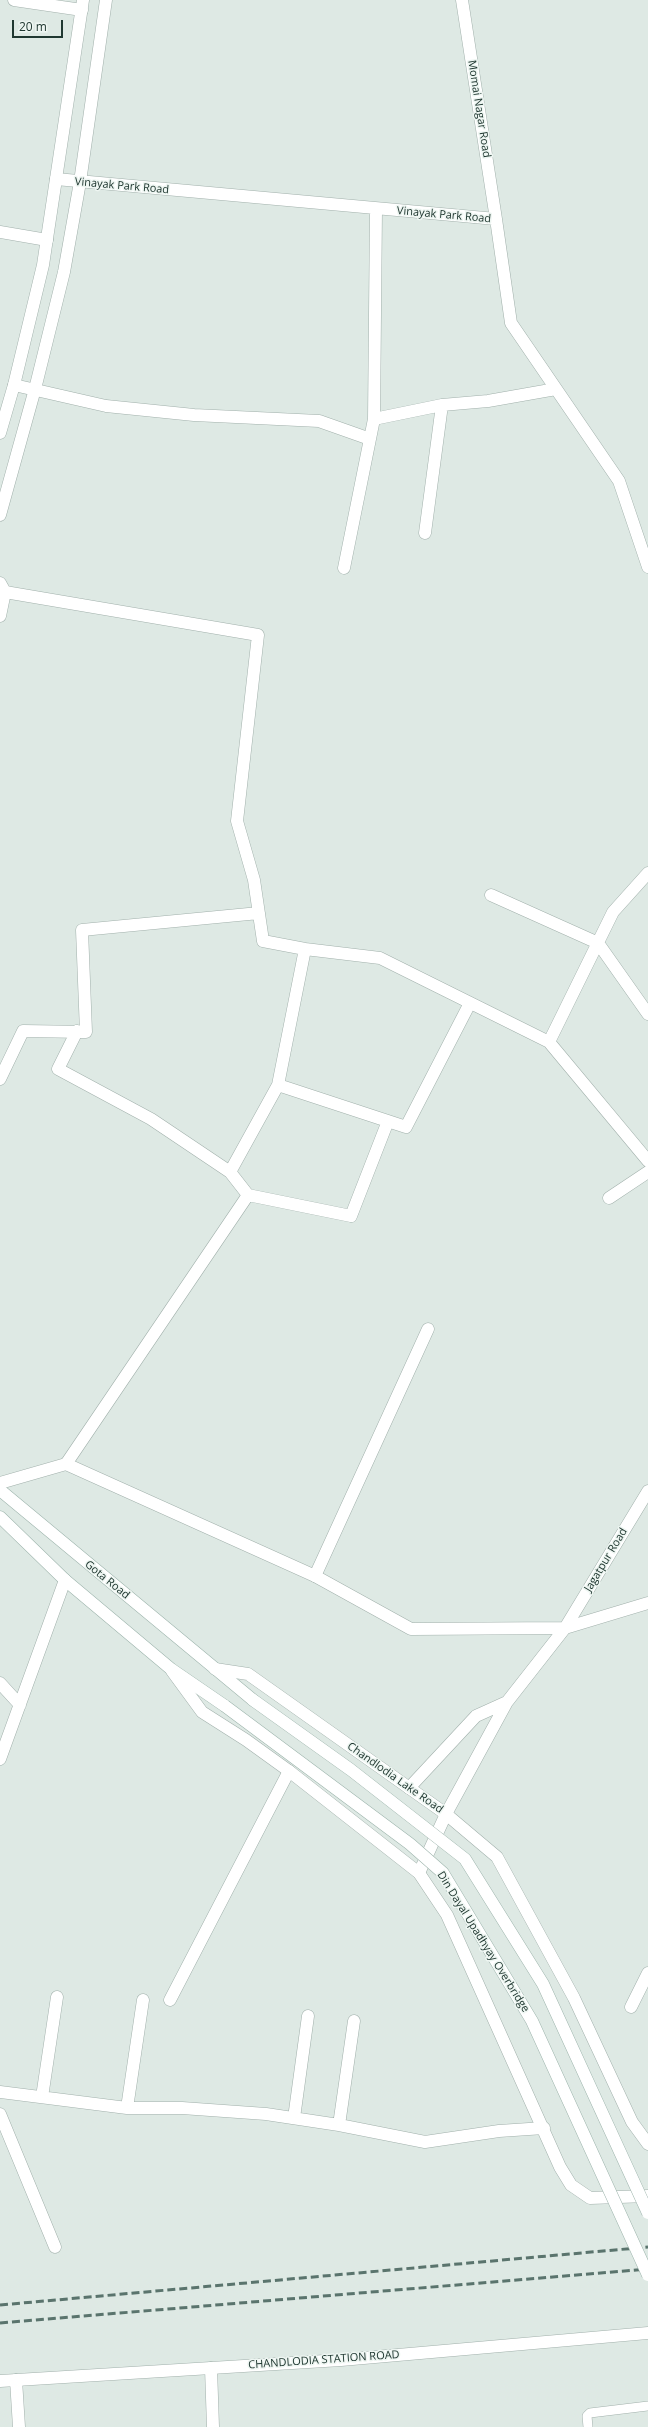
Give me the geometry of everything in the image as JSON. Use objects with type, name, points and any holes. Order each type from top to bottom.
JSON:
[{"type":"street","points":[[0,433],[14,385],[47,240],[82,5],[14,0]]},
{"type":"street","points":[[0,515],[35,389],[64,272],[80,182],[106,0]]},
{"type":"street","name":"Momai Nagar Road","points":[[462,0],[496,219]]},
{"type":"street","name":"Vinayak Park Road","points":[[56,179],[496,219],[511,323],[620,481],[648,566]]},
{"type":"street","points":[[344,568],[374,419],[376,209]]},
{"type":"street","points":[[0,232],[47,240]]},
{"type":"street","points":[[14,385],[106,406],[194,414],[319,421],[370,440]]},
{"type":"street","points":[[374,419],[442,405],[488,401],[556,389]]},
{"type":"street","points":[[425,533],[442,405]]},
{"type":"street","points":[[0,616],[3,588],[258,635],[236,821],[254,880],[263,941],[305,949],[380,958],[549,1042],[648,1161]]},
{"type":"street","points":[[549,1042],[613,912],[648,873]]},
{"type":"street","points":[[491,896],[598,943],[648,1014]]},
{"type":"street","points":[[0,1079],[23,1031],[86,1032],[82,930],[259,913]]},
{"type":"street","points":[[230,1172],[278,1085],[305,949]]},
{"type":"street","points":[[278,1085],[406,1127],[470,1003]]},
{"type":"street","points":[[77,1031],[58,1069],[151,1119],[230,1172],[248,1195],[351,1216],[388,1121]]},
{"type":"street","points":[[609,1198],[648,1172]]},
{"type":"street","points":[[0,1483],[66,1464],[248,1195]]},
{"type":"street","points":[[314,1576],[428,1329]]},
{"type":"street","points":[[66,1464],[314,1576],[412,1630],[565,1628],[648,1604]]},
{"type":"street","name":"Gota Road","points":[[0,1490],[215,1669]]},
{"type":"street","name":"Jagatpur Road","points":[[565,1628],[648,1491]]},
{"type":"street","points":[[0,1517],[65,1580],[171,1669],[202,1712],[246,1740],[289,1771],[419,1873],[447,1915],[544,2128],[560,2167],[570,2185],[590,2198],[648,2196]]},
{"type":"street","points":[[0,1760],[65,1580]]},
{"type":"street","name":"Chandlodia Lake Road","points":[[215,1669],[248,1674],[446,1814],[507,1702],[565,1628]]},
{"type":"street","name":"Din Dayal Upadhyay Overbridge","points":[[171,1669],[225,1706],[410,1844],[443,1873],[532,2021],[648,2275]]},
{"type":"street","points":[[215,1669],[254,1700],[351,1770],[465,1859],[542,1984],[648,2213]]},
{"type":"street","points":[[0,1682],[20,1705]]},
{"type":"street","points":[[409,1788],[476,1716],[507,1702]]},
{"type":"street","points":[[170,2000],[289,1771]]},
{"type":"street","points":[[419,1873],[446,1814],[497,1857],[574,1998],[632,2122],[648,2144]]},
{"type":"street","points":[[631,2007],[648,1973]]},
{"type":"street","points":[[42,2097],[57,1997]]},
{"type":"street","points":[[127,2108],[143,2000]]},
{"type":"street","points":[[294,2118],[308,2016]]},
{"type":"street","points":[[339,2125],[354,2021]]},
{"type":"street","points":[[0,2092],[127,2108],[182,2108],[294,2118],[339,2125],[425,2142],[499,2131],[544,2128]]},
{"type":"street","points":[[0,2114],[55,2247]]},
{"type":"street","name":"CHANDLODIA STATION ROAD","points":[[0,2381],[341,2360],[647,2335]]},
{"type":"street","points":[[211,2368],[213,2427]]},
{"type":"street","points":[[16,2380],[19,2427]]},
{"type":"lane","points":[[588,2427],[587,2416],[590,2413],[648,2406]]},
{"type":"railway","points":[[0,2305],[648,2247]]},
{"type":"railway","points":[[0,2323],[648,2269]]}]
